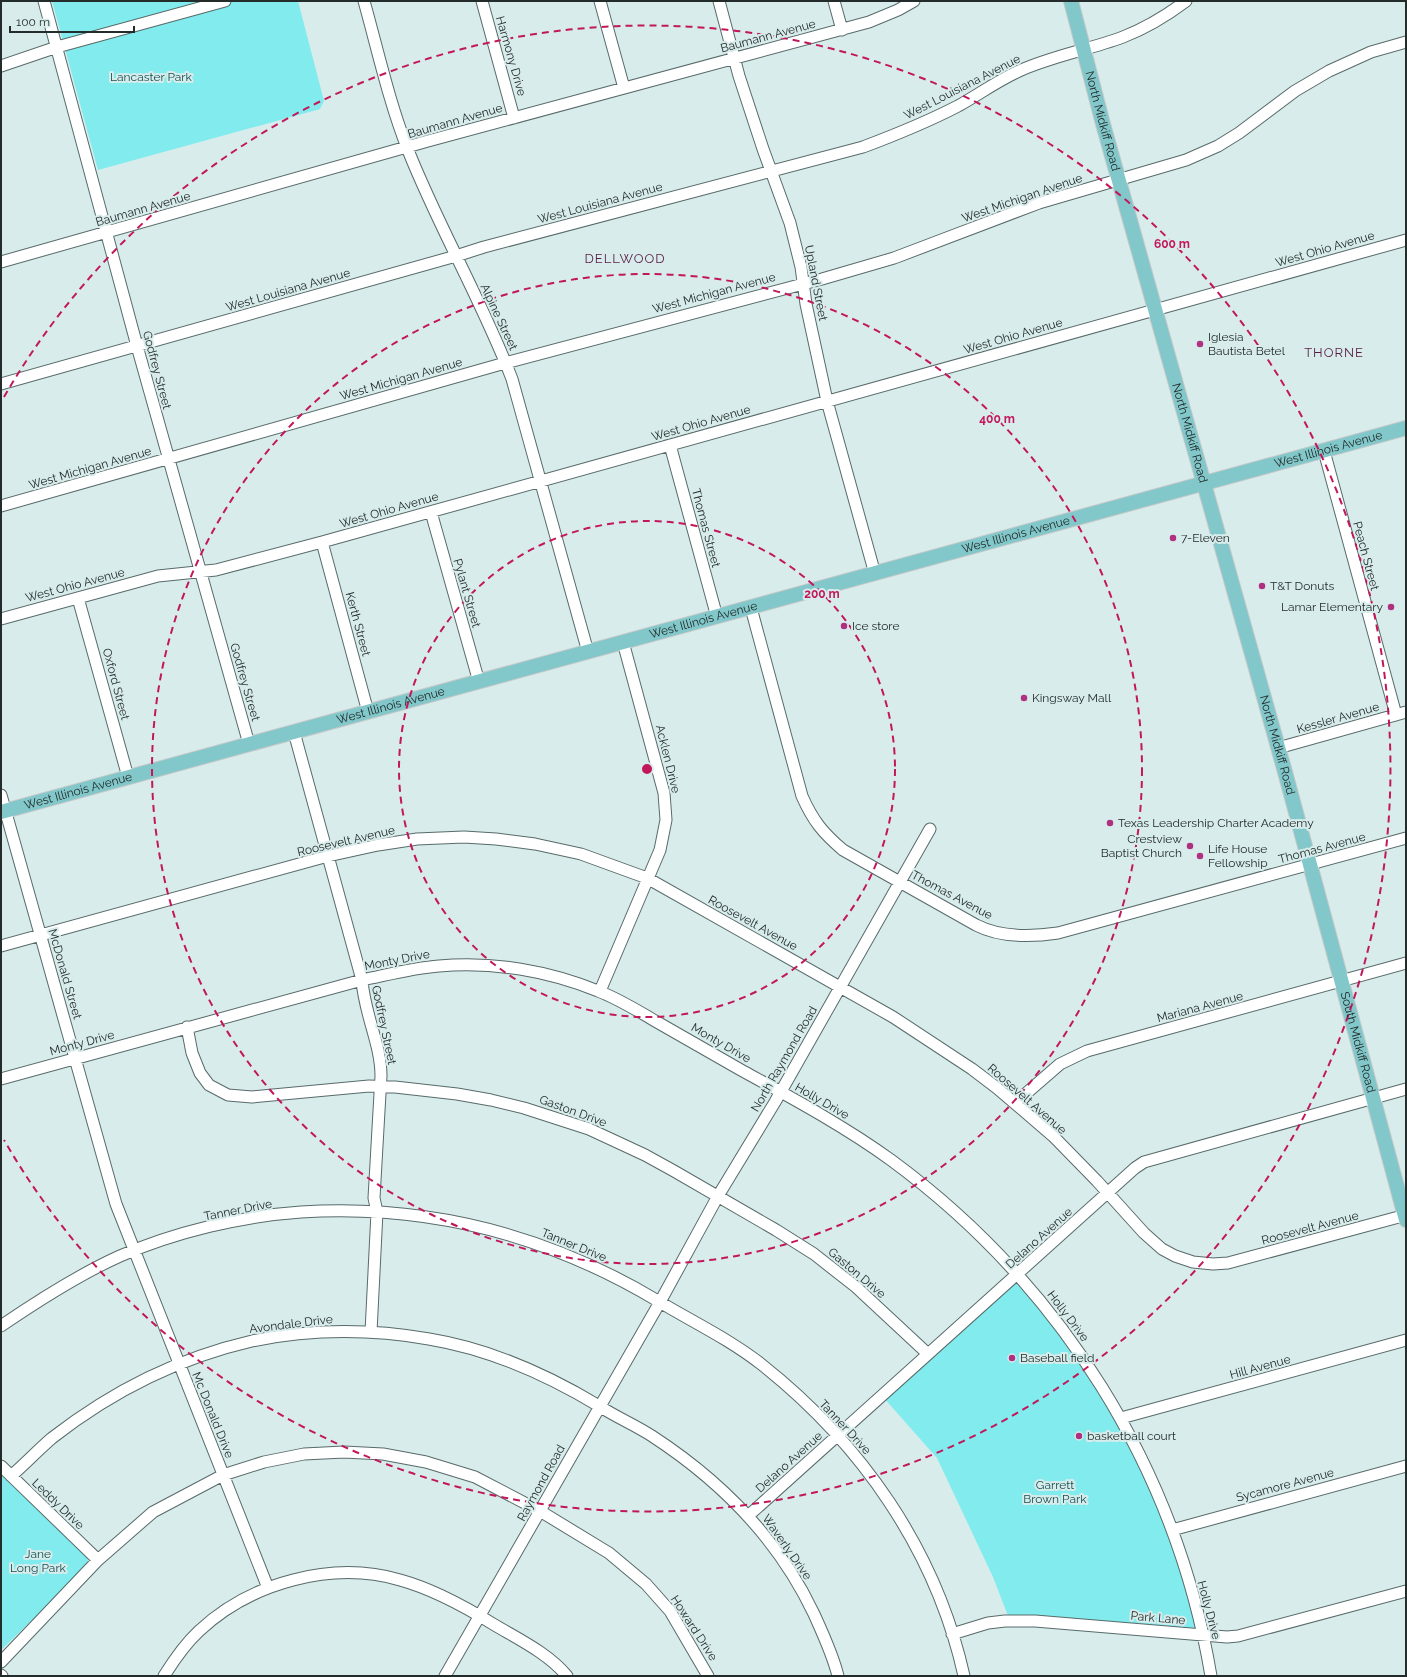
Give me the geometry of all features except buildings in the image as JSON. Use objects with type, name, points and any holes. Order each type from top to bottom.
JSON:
[{"type":"main road","name":"North Midkiff Road","points":[[1071,1],[1155,310],[1205,484],[1310,865]]},
{"type":"main road","name":"West Illinois Avenue","points":[[3,812],[1406,428]]},
{"type":"main road","name":"South Midkiff Road","points":[[1310,865],[1406,1217]]},
{"type":"street","name":"Godfrey Street","points":[[44,1],[108,233],[137,346],[249,744]]},
{"type":"street","points":[[1,66],[57,47],[225,1]]},
{"type":"street","name":"Alpine Street","points":[[364,1],[390,97],[407,148],[512,379],[588,652]]},
{"type":"street","name":"Harmony Drive","points":[[482,1],[514,118]]},
{"type":"street","points":[[600,1],[624,88]]},
{"type":"street","name":"Upland Street","points":[[719,1],[762,149],[772,172],[790,223],[804,283],[806,304],[827,402],[875,574]]},
{"type":"street","points":[[834,1],[842,30]]},
{"type":"street","name":"Baumann Avenue","points":[[1,262],[514,118],[842,30],[882,18],[914,1]]},
{"type":"street","name":"West Louisiana Avenue","points":[[1,384],[484,247],[863,147],[905,131],[957,106],[986,88],[1019,71],[1052,58],[1122,37],[1141,29],[1170,14],[1186,1]]},
{"type":"street","name":"West Michigan Avenue","points":[[1,506],[505,363],[822,279],[894,258],[1039,203],[1186,160],[1218,146],[1253,124],[1295,91],[1329,71],[1371,52],[1406,42]]},
{"type":"street","name":"West Ohio Avenue","points":[[1,619],[158,576],[216,570],[322,542],[1406,240]]},
{"type":"street","name":"Thomas Street","points":[[670,445],[717,617]]},
{"type":"street","name":"Peach Street","points":[[1324,451],[1401,714]]},
{"type":"street","name":"Pylant Street","points":[[431,512],[479,682]]},
{"type":"street","name":"Kerth Street","points":[[322,542],[368,712]]},
{"type":"street","name":"Oxford Street","points":[[78,598],[128,777]]},
{"type":"street","name":"Thomas Avenue","points":[[751,608],[802,796],[807,809],[822,831],[838,846],[979,926],[1011,934],[1040,936],[1058,933],[1406,838]]},
{"type":"street","name":"Acklen Drive","points":[[600,992],[660,850],[664,837],[666,820],[664,793],[623,642]]},
{"type":"street","name":"Kessler Avenue","points":[[1278,748],[1401,714]]},
{"type":"street","name":"Godfrey Street","points":[[294,732],[362,980],[362,994],[379,1054],[381,1070],[374,1198],[377,1212]]},
{"type":"street","name":"McDonald Street","points":[[1,795],[3,812],[41,935],[112,1192],[134,1252]]},
{"type":"street","name":"North Raymond Road","points":[[660,1302],[718,1196],[780,1092],[930,829]]},
{"type":"street","name":"Roosevelt Avenue","points":[[1,946],[328,856],[378,845],[417,839],[464,837],[496,839],[539,845],[581,854],[647,878],[893,1017],[933,1042],[972,1069],[1015,1103],[1053,1136],[1108,1193],[1144,1234],[1159,1247],[1181,1258],[1205,1263],[1235,1262],[1406,1217]]},
{"type":"street","name":"Mariana Avenue","points":[[1015,1103],[1060,1064],[1087,1051],[1406,963]]},
{"type":"street","name":"Monty Drive","points":[[1,1079],[362,980],[415,969],[445,965],[482,965],[537,972],[600,992],[629,1006],[780,1092]]},
{"type":"street","name":"Gaston Drive","points":[[187,1027],[192,1053],[200,1073],[209,1085],[228,1095],[252,1097],[380,1086],[435,1090],[524,1108],[589,1129],[645,1155],[718,1196],[814,1254],[856,1286],[928,1354]]},
{"type":"street","name":"Delano Avenue","points":[[748,1516],[1135,1168],[1150,1159],[1406,1089]]},
{"type":"street","name":"Holly Drive","points":[[780,1092],[842,1127],[901,1167],[935,1194],[978,1232],[1018,1274],[1073,1344],[1098,1380],[1121,1418],[1141,1457],[1172,1530],[1188,1580],[1211,1676]]},
{"type":"street","name":"Tanner Drive","points":[[1,1326],[36,1302],[92,1270],[173,1237],[242,1221],[301,1212],[377,1212],[417,1215],[458,1222],[528,1240],[605,1271],[717,1334],[760,1364],[800,1398],[838,1436],[875,1480],[901,1520],[931,1578],[952,1634],[964,1676]]},
{"type":"street","points":[[370,1332],[377,1212]]},
{"type":"street","name":"Mc Donald Drive","points":[[134,1252],[268,1588]]},
{"type":"street","name":"Raymond Road","points":[[445,1676],[660,1302]]},
{"type":"street","name":"Avondale Drive","points":[[11,1476],[51,1440],[92,1409],[134,1384],[179,1364],[228,1347],[274,1337],[314,1332],[370,1332],[428,1338],[493,1355],[546,1377],[599,1406]]},
{"type":"street","name":"Hill Avenue","points":[[1121,1418],[1406,1340]]},
{"type":"street","name":"Waverly Drive","points":[[599,1406],[626,1420],[667,1446],[706,1476],[748,1516],[780,1555],[804,1594],[821,1627],[838,1676]]},
{"type":"street","name":"Howard Drive","points":[[1,1662],[98,1560],[153,1512],[223,1475],[264,1462],[304,1454],[344,1452],[383,1454],[426,1462],[475,1477],[540,1511],[609,1553],[646,1584],[670,1611],[708,1676]]},
{"type":"street","name":"Leddy Drive","points":[[1,1466],[98,1560]]},
{"type":"street","name":"Sycamore Avenue","points":[[1172,1530],[1406,1466]]},
{"type":"street","points":[[164,1676],[175,1658],[199,1631],[213,1619],[239,1602],[268,1588],[298,1578],[348,1573],[374,1574],[399,1579],[428,1590],[480,1616],[542,1653],[567,1676]]},
{"type":"street","name":"Park Lane","points":[[952,1634],[993,1622],[1035,1621],[1227,1637],[1241,1636],[1406,1591]]},
{"type":"green space","name":"Lancaster Park","points":[[52,1],[298,1],[324,101],[320,109],[98,170]]},
{"type":"green space","name":"Garrett Brown Park","points":[[1018,1273],[1048,1310],[1148,1472],[1202,1634],[1010,1621],[993,1577],[937,1458],[883,1397]]},
{"type":"green space","name":"Jane Long Park","points":[[1,1471],[87,1555],[88,1560],[86,1565],[56,1597],[1,1650]]},
{"type":"place","name":"Iglesia Bautista Betel","points":[[1200,344]]},
{"type":"place","name":"7-Eleven","points":[[1173,538]]},
{"type":"place","name":"T&T Donuts","points":[[1262,586]]},
{"type":"place","name":"Lamar Elementary","points":[[1391,607]]},
{"type":"place","name":"Ice store","points":[[844,626]]},
{"type":"place","name":"Kingsway Mall","points":[[1024,698]]},
{"type":"place","name":"Texas Leadership Charter Academy","points":[[1110,823]]},
{"type":"place","name":"Crestview Baptist Church","points":[[1190,846]]},
{"type":"place","name":"Life House Fellowship","points":[[1200,856]]},
{"type":"place","name":"Baseball field","points":[[1012,1358]]},
{"type":"place","name":"basketball court","points":[[1079,1436]]},
{"type":"district","name":"DELLWOOD","points":[[625,258]]},
{"type":"district","name":"THORNE","points":[[1334,352]]}]
